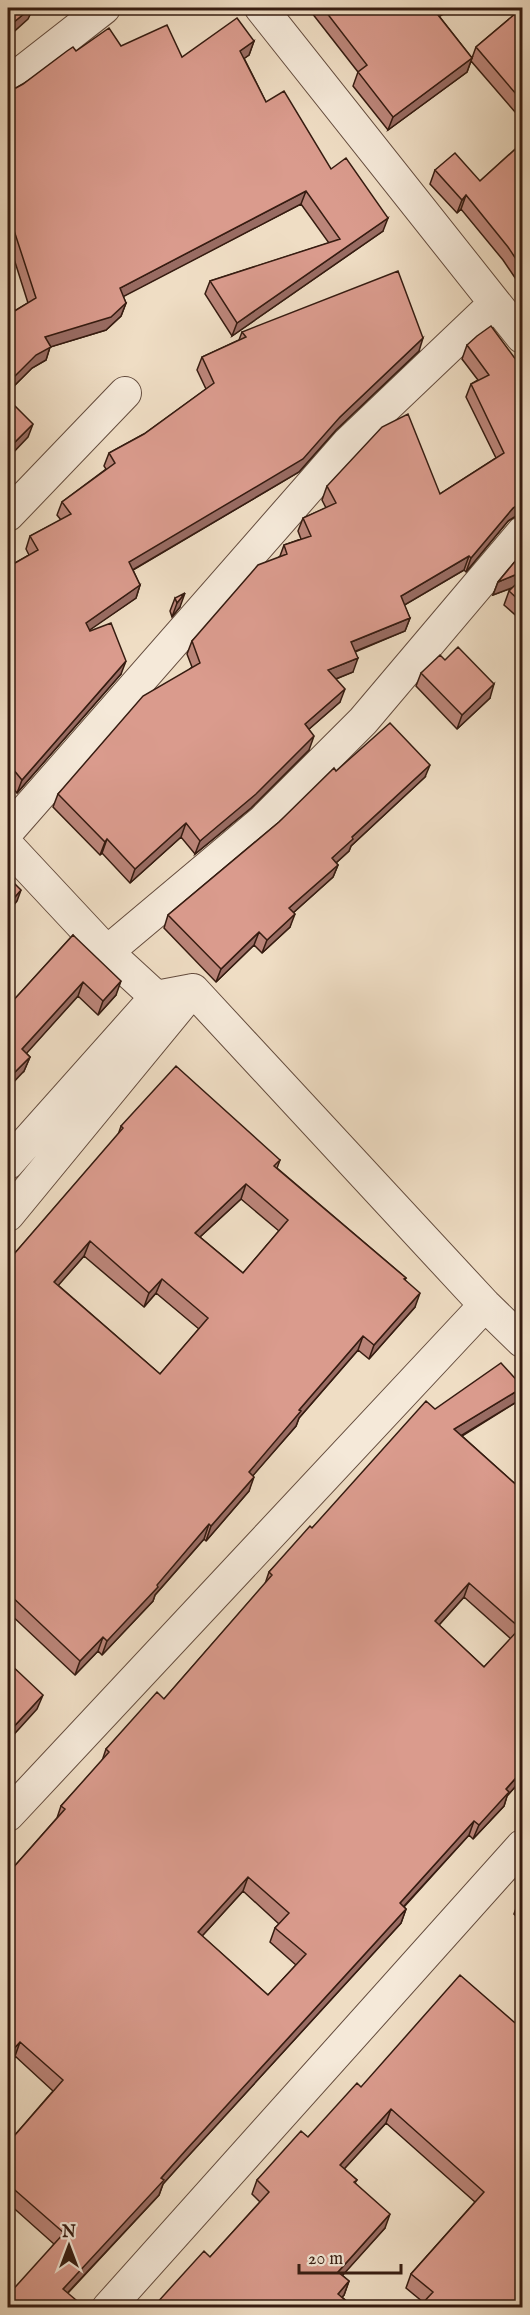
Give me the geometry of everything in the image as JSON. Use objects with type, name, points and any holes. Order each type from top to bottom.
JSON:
[{"type":"street","points":[[8,83],[104,8]]},
{"type":"street","points":[[261,8],[522,337]]},
{"type":"street","points":[[8,831],[348,444],[495,303]]},
{"type":"street","points":[[8,515],[125,393]]},
{"type":"street","points":[[107,952],[263,820],[363,721],[522,532]]},
{"type":"street","points":[[8,846],[107,952],[156,997]]},
{"type":"street","points":[[8,1164],[156,997],[193,990]]},
{"type":"street","points":[[8,1215],[193,990]]},
{"type":"street","points":[[193,990],[485,1305],[522,1341]]},
{"type":"street","points":[[8,1815],[485,1305]]},
{"type":"street","points":[[108,2307],[522,1846]]},
{"type":"building","points":[[8,8],[31,8],[8,27]]},
{"type":"building","points":[[323,8],[437,8],[434,10],[472,58],[393,117],[358,72],[367,65]]},
{"type":"building","points":[[522,8],[522,101],[476,47]]},
{"type":"building","points":[[237,18],[254,41],[240,51],[266,102],[284,91],[331,169],[346,158],[388,218],[237,323],[210,281],[340,239],[306,191],[120,288],[126,303],[111,317],[45,337],[51,347],[36,355],[8,383],[8,315],[36,298],[8,212],[8,87],[16,88],[23,84],[73,47],[76,51],[109,28],[121,46],[167,25],[182,57]]},
{"type":"building","points":[[522,143],[522,268],[466,195],[462,200],[435,170],[455,153],[480,181]]},
{"type":"building","points":[[398,271],[423,338],[340,417],[303,459],[129,562],[140,585],[86,623],[90,631],[111,623],[126,661],[22,780],[8,763],[8,580],[13,578],[8,567],[38,550],[30,536],[71,514],[62,502],[115,463],[109,453],[144,434],[214,383],[202,357],[246,337],[242,332]]},
{"type":"building","points":[[491,326],[522,368],[522,502],[513,508],[471,558],[469,556],[401,596],[410,618],[351,642],[358,658],[328,670],[345,689],[305,724],[314,736],[256,794],[200,841],[186,823],[135,869],[107,839],[105,842],[58,794],[143,696],[200,663],[192,641],[258,565],[287,554],[284,545],[311,536],[303,518],[336,503],[327,486],[382,427],[408,414],[440,494],[504,453],[471,384],[489,375],[467,345]]},
{"type":"building","points":[[8,399],[33,424],[8,449]]},
{"type":"building","points":[[522,553],[522,572],[498,582]]},
{"type":"building","points":[[522,578],[522,603],[509,591]]},
{"type":"building","points":[[185,593],[177,603],[175,598]]},
{"type":"building","points":[[458,647],[494,684],[462,715],[421,673],[440,655],[445,660]]},
{"type":"building","points":[[390,723],[430,765],[332,858],[338,865],[289,908],[295,914],[267,940],[259,932],[221,969],[168,915],[279,822],[334,768],[336,771]]},
{"type":"building","points":[[8,877],[21,890],[8,905]]},
{"type":"building","points":[[73,935],[121,981],[103,1001],[83,982],[22,1049],[30,1057],[8,1079],[8,1000],[11,1003]]},
{"type":"building","points":[[176,1066],[280,1160],[274,1166],[406,1278],[404,1279],[420,1293],[374,1345],[363,1336],[249,1472],[254,1477],[211,1526],[209,1524],[157,1585],[158,1587],[107,1641],[103,1637],[80,1661],[8,1593],[8,1261],[123,1128],[121,1126]],"holes":[[[246,1184],[288,1220],[243,1273],[195,1233]],[[90,1241],[149,1293],[162,1279],[208,1318],[160,1374],[54,1282]]]},
{"type":"building","points":[[501,1363],[522,1386],[454,1429],[522,1490],[522,1771],[506,1789],[509,1792],[479,1825],[474,1821],[400,1903],[406,1909],[185,2151],[161,2178],[164,2180],[63,2289],[76,2300],[68,2307],[8,2307],[8,2295],[64,2233],[8,2184],[8,2143],[63,2080],[20,2042],[8,2055],[8,1866],[12,1869],[65,1809],[61,1806],[109,1752],[106,1749],[157,1692],[164,1699],[272,1575],[269,1572],[310,1526],[312,1528],[426,1401],[435,1409]],"holes":[[[469,1583],[520,1628],[484,1667],[435,1621]],[[248,1877],[289,1913],[275,1928],[306,1954],[268,1995],[198,1932]]]},
{"type":"building","points":[[8,1662],[43,1695],[8,1733]]},
{"type":"building","points":[[460,1975],[522,2029],[522,2307],[419,2307],[433,2292],[411,2274],[484,2192],[391,2109],[340,2165],[357,2180],[354,2182],[390,2214],[338,2272],[349,2281],[338,2294],[353,2307],[158,2307],[155,2305],[204,2251],[210,2257],[269,2192],[257,2180],[301,2131],[308,2137],[357,2083],[361,2087]]}]
